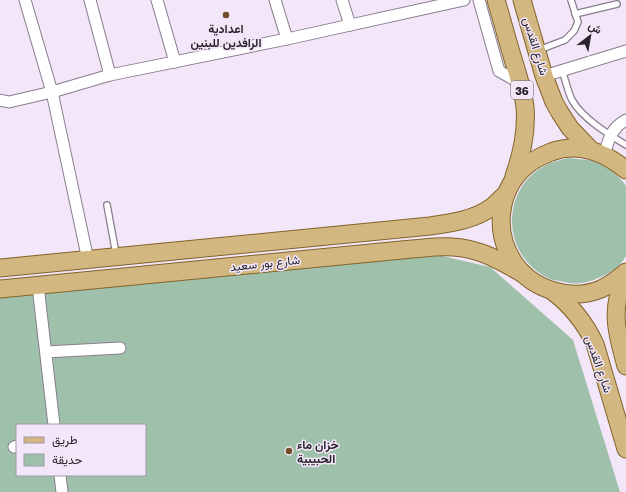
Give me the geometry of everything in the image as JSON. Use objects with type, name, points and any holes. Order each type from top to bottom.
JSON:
[{"type":"main road","name":"36","points":[[496,0],[520,82],[525,107],[525,132],[520,157],[509,188]]},
{"type":"main road","name":"شارع القدس","points":[[522,0],[544,76],[554,102],[564,120],[576,136],[598,153],[616,162],[626,170]]},
{"type":"main road","name":"شارع بور سعيد","points":[[0,268],[445,224],[474,216],[491,207],[509,188],[524,167],[539,157],[556,150],[573,148],[598,153]]},
{"type":"main road","points":[[509,188],[501,211],[501,229],[505,246],[513,262],[525,275],[537,284],[552,291],[568,294],[584,294],[600,290],[626,273]]},
{"type":"main road","name":"شارع بور سعيد","points":[[0,289],[453,246],[468,249],[498,260],[525,275]]},
{"type":"main road","points":[[147,253],[148,275]]},
{"type":"main road","name":"شارع القدس","points":[[626,273],[617,300],[616,319],[618,339],[626,366]]},
{"type":"main road","name":"شارع القدس","points":[[552,291],[577,314],[596,344],[626,449]]},
{"type":"street","points":[[25,0],[52,92],[88,260]]},
{"type":"street","points":[[90,0],[110,75]]},
{"type":"street","points":[[158,0],[175,62]]},
{"type":"street","points":[[276,0],[287,40]]},
{"type":"street","points":[[342,0],[350,25]]},
{"type":"street","points":[[410,0],[414,11]]},
{"type":"street","points":[[0,100],[9,102],[52,92],[110,75],[287,40],[464,0]]},
{"type":"street","points":[[479,0],[498,71],[520,82]]},
{"type":"street","points":[[544,76],[626,51]]},
{"type":"street","points":[[598,153],[620,123],[626,120]]},
{"type":"street","points":[[38,286],[54,424]]},
{"type":"street","points":[[46,352],[120,348]]},
{"type":"street","points":[[60,476],[62,492]]},
{"type":"lane","points":[[537,51],[565,40],[574,31],[578,22],[571,0]]},
{"type":"lane","points":[[575,14],[617,4]]},
{"type":"lane","points":[[562,70],[572,100],[582,114],[604,132],[626,145]]},
{"type":"lane","points":[[107,205],[117,256]]},
{"type":"green space","points":[[568,158],[588,160],[598,163],[619,177],[626,186],[626,256],[621,264],[610,272],[589,282],[570,283],[548,278],[532,267],[521,253],[514,237],[512,221],[514,204],[521,188],[532,175],[548,164]]},
{"type":"green space","points":[[412,249],[490,267],[573,340],[620,492],[0,492],[0,289]]},
{"type":"place","name":"اعدادية الرافدين للبنين","points":[[226,15]]},
{"type":"place","name":"خزان ماء الحبيبية","points":[[289,451]]}]
